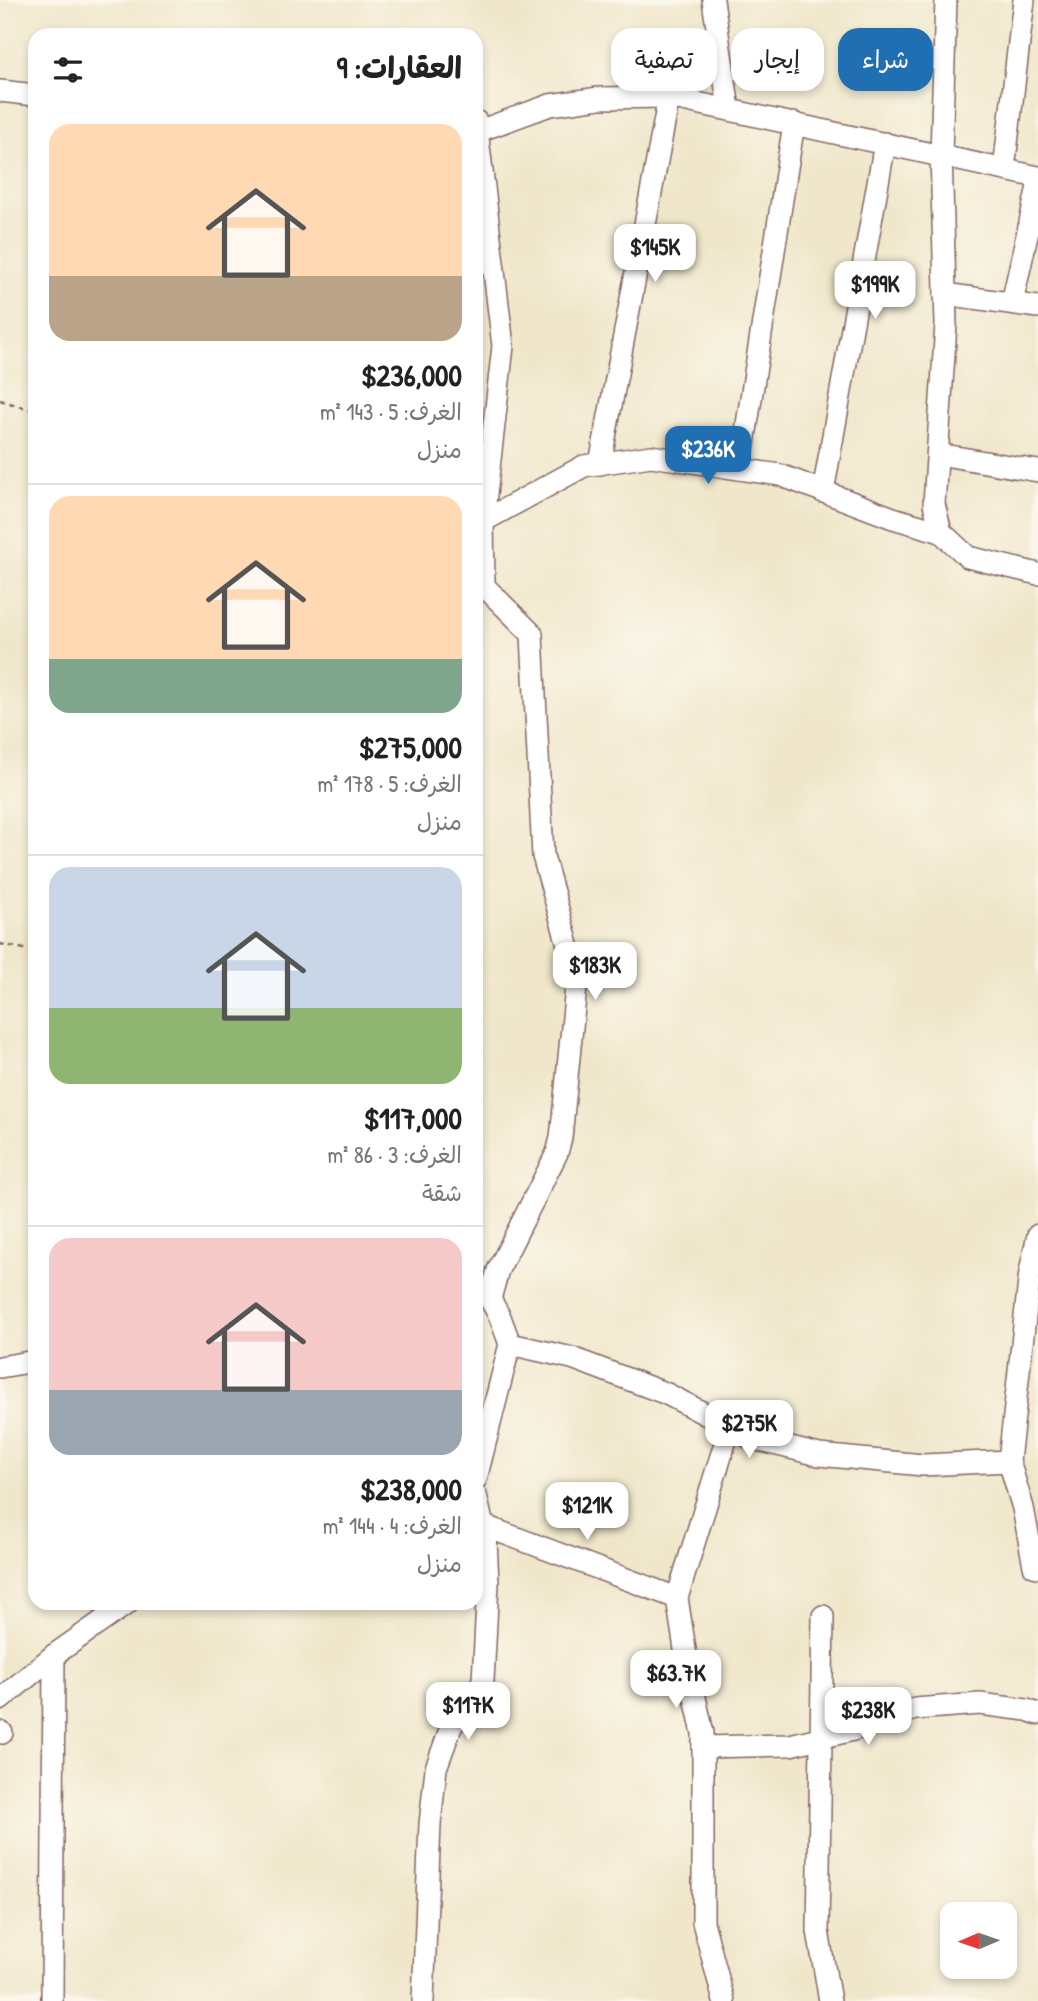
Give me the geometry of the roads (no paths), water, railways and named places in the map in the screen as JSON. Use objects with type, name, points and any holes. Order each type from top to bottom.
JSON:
[{"type":"street","points":[[713,0],[729,109]]},
{"type":"street","points":[[941,532],[934,504],[946,324],[941,154],[946,0]]},
{"type":"street","points":[[1004,169],[1024,0]]},
{"type":"street","points":[[0,91],[28,94]]},
{"type":"street","points":[[600,464],[669,97]]},
{"type":"street","points":[[483,126],[550,104],[598,98],[669,97],[1038,177]]},
{"type":"street","points":[[740,469],[794,123]]},
{"type":"street","points":[[823,492],[885,143]]},
{"type":"street","points":[[483,178],[503,346],[483,494]]},
{"type":"street","points":[[1012,303],[1038,186]]},
{"type":"street","points":[[946,293],[1038,307]]},
{"type":"street","points":[[938,454],[1038,470]]},
{"type":"street","points":[[483,521],[584,466],[651,456],[780,475],[892,519],[941,532],[968,557],[1038,574]]},
{"type":"street","points":[[483,573],[484,586],[532,634],[543,856],[577,977],[559,1145],[498,1270],[490,1299],[510,1344],[483,1451]]},
{"type":"street","points":[[1038,1235],[1030,1272],[1009,1461],[1023,1508],[1034,1566],[1038,1567]]},
{"type":"street","points":[[510,1344],[584,1363],[667,1394],[753,1439],[819,1455],[923,1465],[1009,1461]]},
{"type":"street","points":[[0,1367],[28,1361]]},
{"type":"street","points":[[724,2001],[703,1922],[703,1733],[687,1662],[677,1598],[730,1426]]},
{"type":"street","points":[[483,1525],[677,1598]]},
{"type":"street","points":[[423,2001],[430,1824],[436,1768],[451,1727],[483,1681],[488,1583],[483,1528]]},
{"type":"street","points":[[0,1700],[54,1655],[118,1610]]},
{"type":"street","points":[[823,1616],[818,1931],[830,2001]]},
{"type":"street","points":[[52,2001],[54,1655]]},
{"type":"street","points":[[703,1747],[790,1745],[853,1730],[915,1709],[980,1704],[1038,1714]]}]
